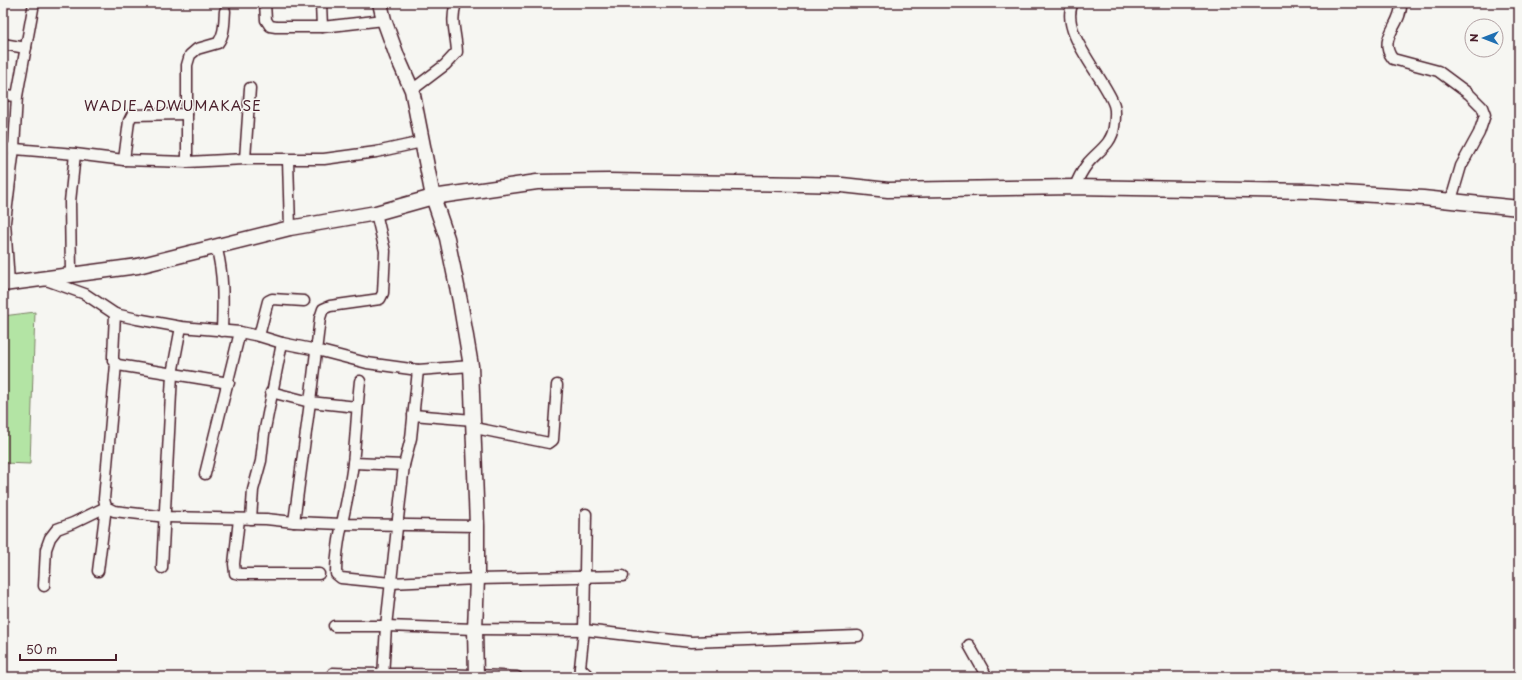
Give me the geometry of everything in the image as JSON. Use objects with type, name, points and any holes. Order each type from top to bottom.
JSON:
[{"type":"street","points":[[34,3],[16,96],[14,148],[5,222],[6,284],[45,280],[71,274],[138,266],[290,228],[376,213],[432,197],[524,183],[600,181],[842,185],[888,190],[1075,187],[1311,191],[1450,200],[1519,208]]},
{"type":"street","points":[[265,3],[266,20],[270,26],[322,27],[384,20]]},
{"type":"street","points":[[321,3],[322,27]]},
{"type":"street","points":[[380,3],[384,20],[397,56],[412,90],[432,197],[447,238],[472,366],[477,526],[475,629],[476,676]]},
{"type":"street","points":[[412,90],[445,65],[457,52],[456,37],[452,22],[456,3]]},
{"type":"street","points":[[1073,3],[1071,7],[1071,23],[1076,41],[1107,90],[1115,107],[1114,128],[1108,144],[1089,162],[1079,176],[1075,187]]},
{"type":"street","points":[[1401,3],[1402,8],[1398,19],[1388,35],[1386,45],[1389,54],[1393,59],[1438,71],[1469,94],[1482,107],[1485,115],[1479,133],[1461,166],[1450,200]]},
{"type":"street","points":[[187,162],[187,65],[190,55],[197,49],[218,43],[222,38],[225,11]]},
{"type":"street","points":[[3,44],[26,48]]},
{"type":"street","points":[[245,159],[250,88]]},
{"type":"street","points":[[3,94],[16,96]]},
{"type":"street","points":[[124,160],[129,121],[132,115],[187,114]]},
{"type":"street","points":[[3,148],[76,154],[124,160],[187,162],[245,159],[324,159],[376,152],[422,142]]},
{"type":"street","points":[[71,274],[70,202],[76,154]]},
{"type":"street","points":[[288,160],[290,228]]},
{"type":"street","points":[[294,522],[320,318],[323,309],[330,306],[380,299],[383,293],[385,251],[376,213]]},
{"type":"street","points":[[216,246],[221,261],[224,298],[222,331]]},
{"type":"street","points":[[45,280],[85,294],[115,314],[182,327],[240,332],[367,363],[418,370],[472,366]]},
{"type":"street","points":[[259,336],[268,301],[272,299],[304,301]]},
{"type":"street","points":[[98,571],[106,507],[104,499],[116,364],[113,361],[115,314]]},
{"type":"street","points":[[162,568],[166,516],[172,374],[182,327]]},
{"type":"street","points":[[205,474],[229,383],[240,332]]},
{"type":"street","points":[[251,519],[253,490],[261,461],[272,392],[282,343]]},
{"type":"street","points":[[116,364],[125,367],[229,383]]},
{"type":"street","points":[[383,676],[386,626],[404,465],[411,438],[418,370]]},
{"type":"street","points":[[360,381],[353,463],[342,524],[336,574],[341,578],[391,583],[477,579],[623,576]]},
{"type":"street","points":[[413,415],[474,424],[549,443],[553,440],[557,385]]},
{"type":"street","points":[[272,392],[310,402],[357,407]]},
{"type":"street","points":[[353,463],[404,465]]},
{"type":"street","points":[[106,507],[114,511],[166,516],[342,524],[477,526]]},
{"type":"street","points":[[44,586],[46,549],[50,538],[57,529],[106,507]]},
{"type":"street","points":[[586,514],[584,630],[580,672],[590,677]]},
{"type":"street","points":[[239,519],[234,564],[235,573],[319,574]]},
{"type":"street","points":[[334,626],[584,630],[691,642],[858,636]]},
{"type":"street","points":[[969,645],[987,677]]},
{"type":"street","points":[[332,673],[383,676],[516,677]]},
{"type":"green space","points":[[35,312],[30,464],[3,463],[3,316]]},
{"type":"district","name":"WADIE ADWUMAKASE","points":[[173,106]]}]
